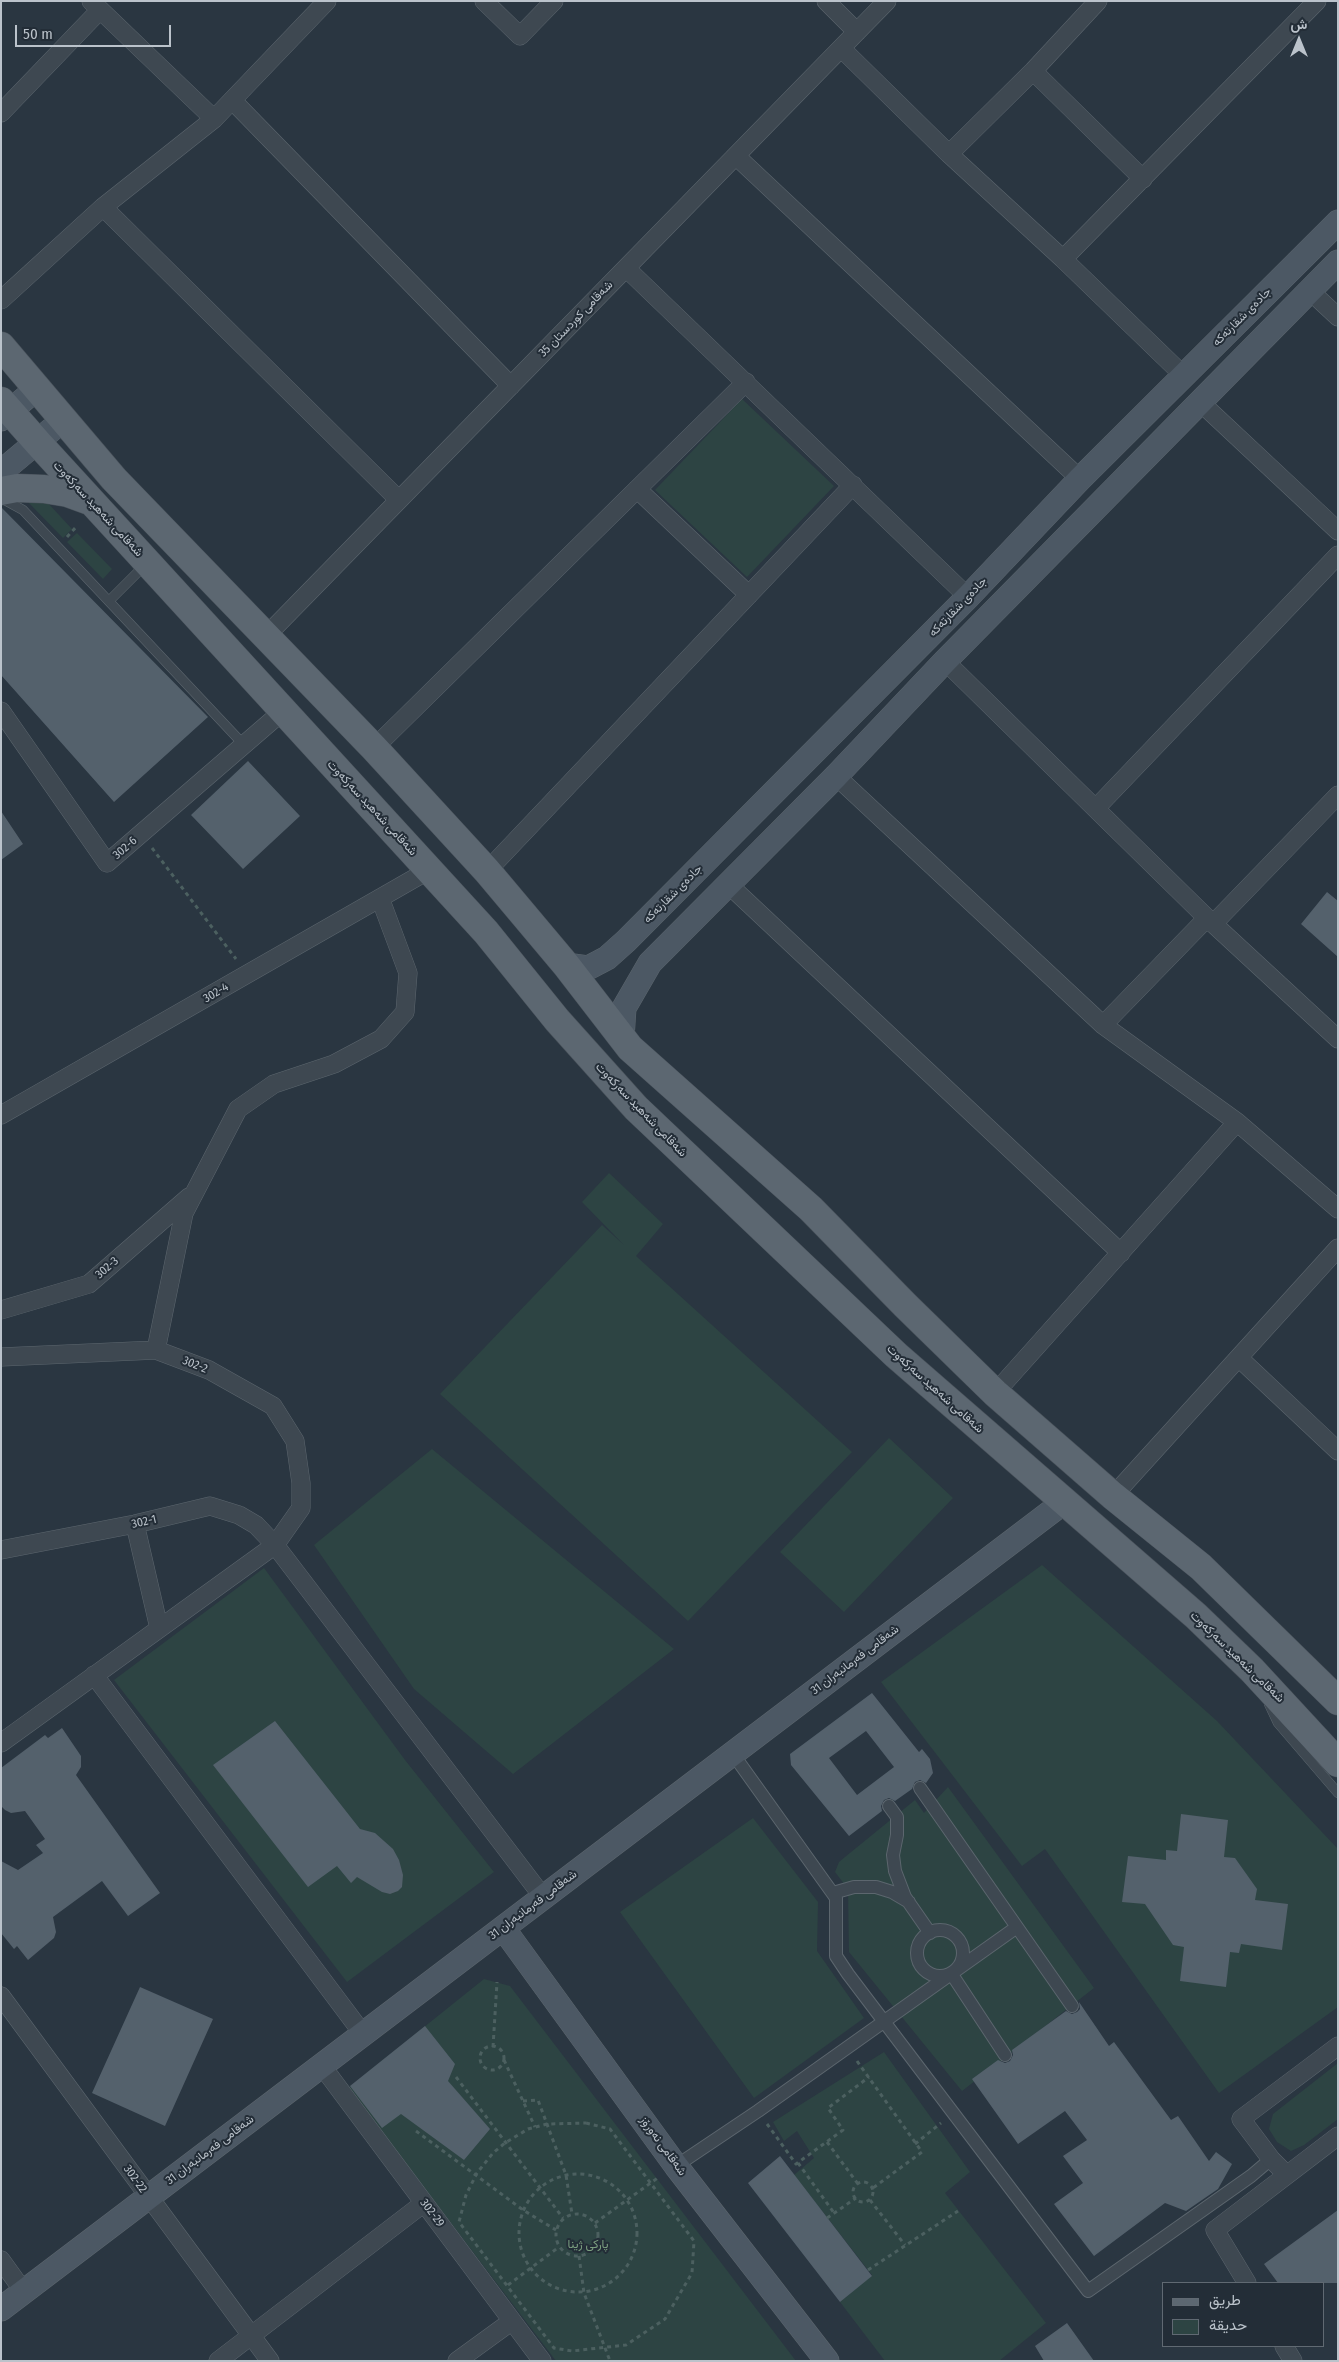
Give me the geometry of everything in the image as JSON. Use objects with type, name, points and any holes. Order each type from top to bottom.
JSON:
[{"type":"main road","name":"جادەی شقارتەکە","points":[[566,964],[588,968],[607,958],[626,941],[968,597],[1080,479],[1338,222]]},
{"type":"main road","points":[[622,1039],[624,1008],[650,963],[836,776],[945,661],[1338,262]]},
{"type":"main road","points":[[1,346],[114,480],[374,748],[487,871],[566,964],[622,1039],[810,1209],[995,1393],[1201,1568],[1338,1701]]},
{"type":"main road","points":[[4,410],[36,389]]},
{"type":"main road","name":"شەقامی شەهید سەرکەوت","points":[[4,410],[38,443],[486,932],[557,1020],[642,1114],[896,1355],[1138,1564],[1252,1670],[1338,1763]]},
{"type":"main road","points":[[1,472],[38,443],[63,420]]},
{"type":"main road","points":[[1,491],[17,488],[44,489],[68,493],[92,502]]},
{"type":"main road","points":[[626,941],[650,963]]},
{"type":"main road","name":"شەقامی فەرمانبەران 31","points":[[1,2309],[1064,1502]]},
{"type":"main road","name":"شەقامی نەورۆز","points":[[503,1928],[676,2166],[827,2361]]},
{"type":"street","points":[[484,1],[520,36],[554,1]]},
{"type":"street","points":[[826,1],[857,32]]},
{"type":"street","name":"شەقامی کوردستان 35","points":[[266,636],[887,1]]},
{"type":"street","points":[[949,154],[1033,71],[1098,1]]},
{"type":"street","points":[[1063,259],[1317,1]]},
{"type":"street","points":[[1,300],[104,207],[214,119],[321,3]]},
{"type":"street","points":[[1,113],[96,6],[214,119]]},
{"type":"street","points":[[841,48],[949,154],[1063,259],[1183,375]]},
{"type":"street","points":[[1033,71],[1143,178]]},
{"type":"street","points":[[232,100],[511,386]]},
{"type":"street","points":[[736,156],[1080,479]]},
{"type":"street","points":[[104,207],[399,500]]},
{"type":"street","points":[[626,268],[968,597]]},
{"type":"street","points":[[1310,290],[1338,317]]},
{"type":"street","points":[[374,748],[746,382]]},
{"type":"street","points":[[1199,402],[1338,531]]},
{"type":"street","points":[[487,871],[853,485]]},
{"type":"street","points":[[637,489],[749,595]]},
{"type":"street","points":[[1096,808],[1338,555]]},
{"type":"street","points":[[945,661],[1210,921],[1338,1039]]},
{"type":"street","name":"302-6","points":[[1,711],[107,863],[284,711]]},
{"type":"street","points":[[836,776],[1103,1024],[1237,1122],[1338,1209]]},
{"type":"street","points":[[1103,1024],[1338,795]]},
{"type":"street","name":"302-4","points":[[1,1115],[429,870]]},
{"type":"street","points":[[729,885],[1122,1253]]},
{"type":"street","points":[[156,1350],[184,1213],[238,1109],[274,1084],[334,1064],[381,1039],[405,1012],[408,973],[380,898]]},
{"type":"street","points":[[995,1393],[1237,1122]]},
{"type":"street","name":"302-3","points":[[1,1310],[89,1284],[194,1192]]},
{"type":"street","points":[[1114,1496],[1338,1248]]},
{"type":"street","name":"302-2","points":[[1,1357],[156,1350],[209,1370],[273,1406],[295,1440],[301,1482],[301,1508],[275,1545]]},
{"type":"street","points":[[1239,1358],[1338,1451]]},
{"type":"street","name":"302-1","points":[[1,1550],[135,1524],[210,1506],[239,1515],[263,1530],[543,1897]]},
{"type":"street","points":[[135,1524],[159,1628]]},
{"type":"street","points":[[1,1743],[275,1545]]},
{"type":"street","points":[[94,1675],[363,2034]]},
{"type":"street","points":[[732,1754],[836,1898],[836,1956],[1088,2291],[1251,2176],[1271,2159]]},
{"type":"street","points":[[920,1788],[1072,2006]]},
{"type":"street","points":[[889,1806],[897,1817],[897,1835],[893,1854],[895,1871],[909,1902],[930,1932]]},
{"type":"street","points":[[833,1893],[854,1887],[876,1887],[892,1892],[909,1902]]},
{"type":"street","points":[[676,2166],[758,2111],[1018,1927]]},
{"type":"street","points":[[947,1931],[961,1942],[962,1960],[951,1973],[944,1975],[930,1973],[920,1963],[918,1956],[920,1943],[930,1932],[947,1931]]},
{"type":"street","points":[[951,1973],[1005,2055]]},
{"type":"street","name":"302-22","points":[[1,1996],[270,2361]]},
{"type":"street","points":[[1287,2175],[1271,2159],[1241,2119],[1338,2046]]},
{"type":"street","name":"302-29","points":[[322,2066],[424,2203],[500,2291],[512,2321],[542,2361]]},
{"type":"street","points":[[1246,2282],[1216,2230],[1338,2136]]},
{"type":"street","points":[[218,2361],[424,2203]]},
{"type":"street","points":[[1,2260],[24,2292]]},
{"type":"street","points":[[458,2361],[512,2321]]},
{"type":"street","points":[[1285,2347],[1293,2361]]},
{"type":"lane","points":[[1,498],[23,510],[244,745]]},
{"type":"lane","points":[[109,601],[147,563]]},
{"type":"lane","points":[[1252,1670],[1278,1723],[1338,1793]]},
{"type":"path","points":[[141,834],[248,974]]},
{"type":"path","points":[[493,2047],[497,1982]]},
{"type":"path","points":[[504,2060],[500,2067],[492,2070],[482,2065],[480,2058],[482,2051],[493,2047],[502,2052],[535,2127]]},
{"type":"path","points":[[848,2048],[922,2152],[873,2188]]},
{"type":"path","points":[[456,2077],[563,2218]]},
{"type":"path","points":[[798,2164],[844,2130],[828,2108],[869,2078]]},
{"type":"path","points":[[523,2101],[538,2100],[566,2175],[572,2214]]},
{"type":"path","points":[[758,2111],[834,2213]]},
{"type":"path","points":[[915,2144],[953,2113]]},
{"type":"path","points":[[586,2123],[610,2129],[694,2242],[692,2273],[665,2319],[626,2346],[572,2351],[554,2348],[500,2291],[459,2222],[466,2195],[477,2175],[493,2153],[505,2143],[528,2129],[547,2124],[586,2123]]},
{"type":"path","points":[[416,2130],[523,2210],[556,2230]]},
{"type":"path","points":[[827,2142],[858,2184]]},
{"type":"path","points":[[595,2223],[676,2166]]},
{"type":"path","points":[[581,2174],[600,2178],[616,2187],[627,2200],[636,2221],[637,2242],[631,2260],[619,2276],[603,2288],[584,2293],[557,2289],[545,2283],[531,2270],[521,2253],[518,2234],[523,2210],[530,2197],[540,2188],[544,2184],[566,2175],[581,2174]]},
{"type":"path","points":[[867,2182],[873,2188],[873,2196],[870,2200],[862,2202],[856,2198],[853,2192],[858,2184],[867,2182]]},
{"type":"path","points":[[827,2218],[856,2198]]},
{"type":"path","points":[[870,2200],[905,2245]]},
{"type":"path","points":[[868,2270],[958,2211]]},
{"type":"path","points":[[572,2214],[584,2215],[595,2223],[598,2231],[596,2245],[592,2251],[579,2256],[566,2253],[560,2247],[555,2236],[556,2230],[563,2218],[572,2214]]},
{"type":"path","points":[[500,2291],[560,2247]]},
{"type":"path","points":[[579,2256],[584,2293],[610,2361]]},
{"type":"green space","points":[[742,399],[834,486],[747,577],[655,490]]},
{"type":"green space","points":[[27,501],[47,502],[72,529],[63,538]]},
{"type":"green space","points":[[77,533],[112,569],[103,579],[67,542]]},
{"type":"green space","points":[[609,1173],[663,1224],[636,1256],[852,1452],[688,1621],[440,1394],[602,1225],[624,1245],[582,1202]]},
{"type":"green space","points":[[889,1438],[953,1498],[844,1612],[780,1552]]},
{"type":"green space","points":[[432,1449],[674,1649],[513,1774],[414,1689],[314,1545]]},
{"type":"green space","points":[[1042,1565],[1217,1721],[1338,1849],[1338,2007],[1219,2093],[1045,1849],[1022,1866],[881,1682]]},
{"type":"green space","points":[[264,1568],[405,1760],[494,1872],[347,1982],[114,1680]]},
{"type":"green space","points":[[948,1787],[1094,1988],[962,2091],[849,1952],[848,1889],[835,1872],[839,1862],[915,1800],[924,1813]]},
{"type":"green space","points":[[753,1818],[818,1902],[817,1951],[864,2018],[754,2098],[620,1912]]},
{"type":"green space","name":"پارکی ژینا","points":[[484,1979],[510,1986],[796,2361],[556,2361],[348,2088]]},
{"type":"green space","points":[[884,2052],[970,2172],[945,2193],[1046,2323],[999,2361],[885,2361],[840,2302],[872,2275],[794,2175],[814,2158],[797,2131],[784,2141],[773,2122]]},
{"type":"green space","points":[[1338,2063],[1338,2119],[1304,2145],[1291,2151],[1277,2142],[1269,2129],[1273,2114]]},
{"type":"building","points":[[1,507],[208,717],[114,802],[1,675]]},
{"type":"building","points":[[248,761],[300,816],[243,869],[191,815]]},
{"type":"building","points":[[1,811],[23,844],[1,860]]},
{"type":"building","points":[[1327,892],[1338,901],[1338,957],[1301,924]]},
{"type":"building","points":[[872,1693],[919,1752],[922,1749],[930,1759],[933,1773],[926,1783],[920,1780],[915,1782],[912,1789],[895,1801],[889,1798],[884,1800],[881,1806],[882,1811],[849,1836],[791,1765],[790,1754]],"holes":[[[866,1731],[894,1767],[857,1795],[829,1758]]]},
{"type":"building","points":[[275,1721],[360,1829],[375,1833],[393,1849],[399,1860],[403,1875],[402,1887],[398,1891],[390,1894],[382,1892],[357,1877],[351,1883],[337,1866],[308,1887],[213,1765]]},
{"type":"building","points":[[62,1728],[81,1756],[81,1767],[76,1775],[160,1893],[128,1916],[102,1881],[53,1917],[56,1932],[54,1938],[28,1960],[17,1946],[14,1949],[1,1933],[1,1861],[18,1870],[43,1853],[36,1845],[45,1839],[25,1811],[11,1813],[1,1806],[1,1768],[45,1735],[48,1738]]},
{"type":"building","points":[[1181,1814],[1228,1820],[1224,1857],[1235,1858],[1257,1889],[1255,1900],[1288,1904],[1282,1950],[1241,1944],[1239,1953],[1230,1952],[1226,1987],[1180,1981],[1184,1947],[1173,1945],[1145,1904],[1122,1902],[1128,1856],[1166,1860],[1166,1850],[1177,1851]]},
{"type":"building","points":[[140,1987],[213,2019],[165,2126],[92,2093]]},
{"type":"building","points":[[1079,2002],[1109,2046],[1114,2042],[1171,2120],[1178,2116],[1209,2161],[1216,2152],[1232,2164],[1218,2189],[1186,2211],[1165,2203],[1094,2256],[1054,2204],[1083,2183],[1063,2156],[1087,2140],[1065,2111],[1018,2144],[972,2079],[998,2060],[1005,2063],[1010,2061],[1013,2055],[1012,2050],[1066,2011],[1072,2014],[1077,2012],[1080,2009]]},
{"type":"building","points":[[425,2026],[455,2064],[448,2081],[490,2129],[464,2160],[401,2114],[382,2128],[350,2086]]},
{"type":"building","points":[[780,2156],[872,2276],[840,2302],[748,2183]]},
{"type":"building","points":[[1338,2210],[1338,2283],[1277,2282],[1264,2264]]},
{"type":"building","points":[[1067,2323],[1094,2361],[1044,2361],[1035,2346]]}]
